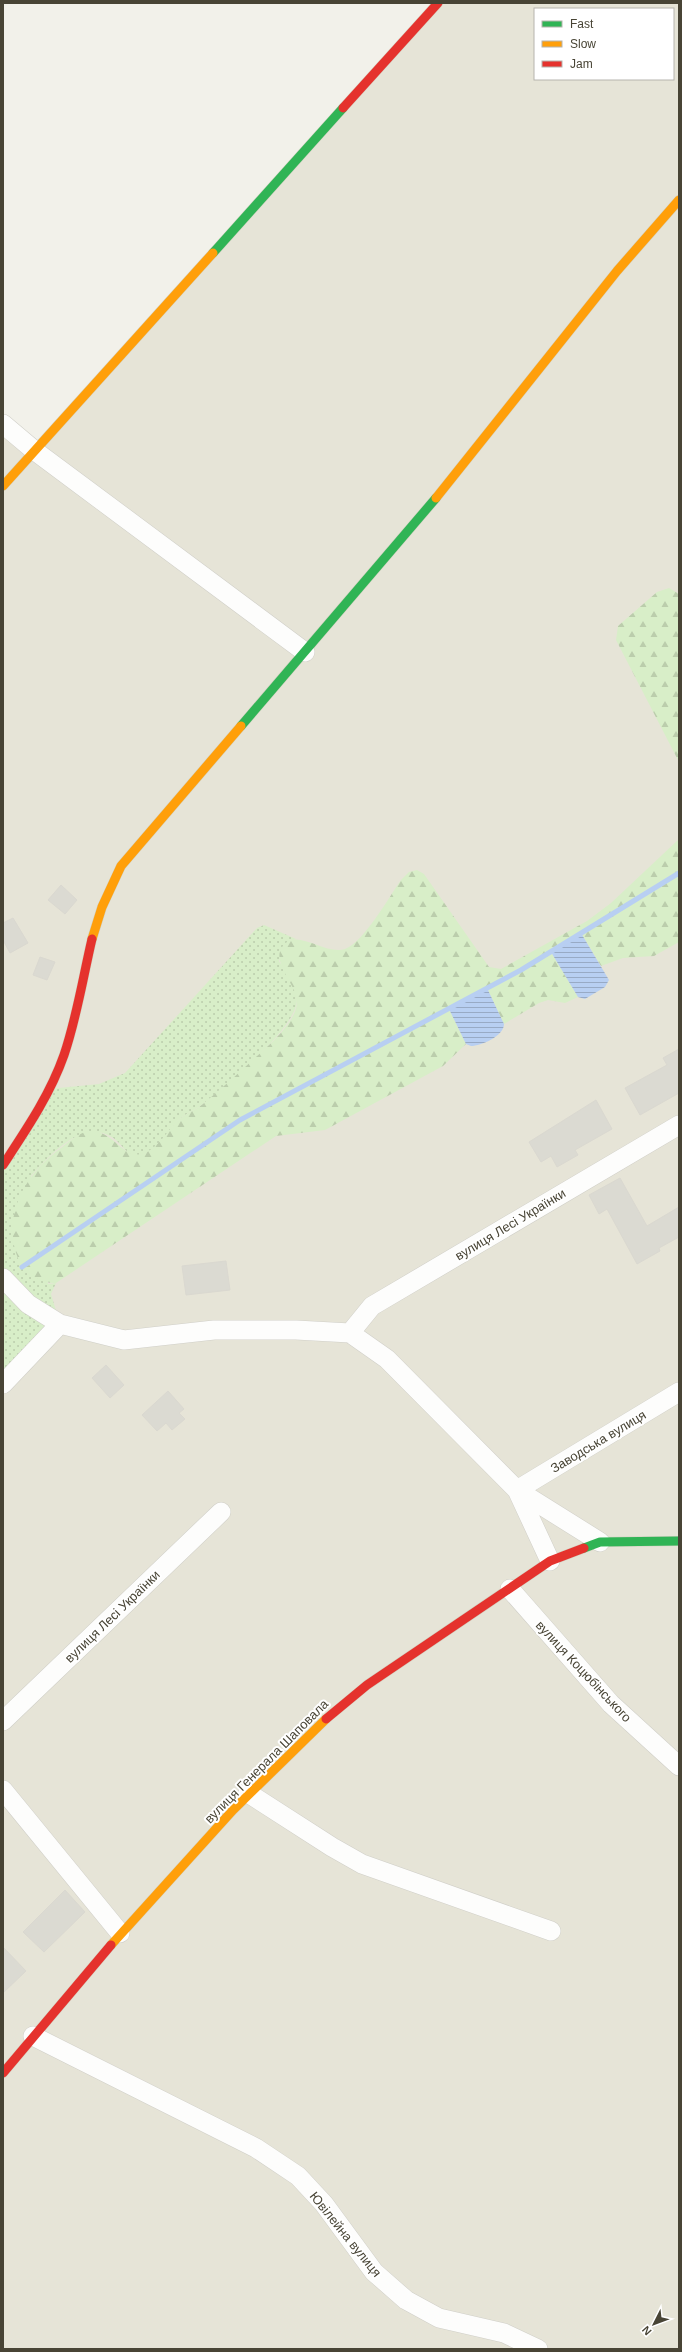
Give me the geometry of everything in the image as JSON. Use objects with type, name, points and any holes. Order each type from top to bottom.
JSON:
[{"type":"street","points":[[3,486],[438,3]]},
{"type":"street","points":[[3,1165],[49,1090],[69,1041],[97,917],[111,883],[131,854],[425,512],[617,271],[679,200]]},
{"type":"street","points":[[3,424],[36,451],[305,652]]},
{"type":"street","name":"вулиця Лесі Українки","points":[[350,1333],[372,1306],[679,1125]]},
{"type":"street","points":[[3,1278],[28,1304],[60,1324],[124,1340],[214,1330],[296,1330],[350,1333],[387,1358],[516,1490],[600,1542]]},
{"type":"street","points":[[3,1384],[60,1324]]},
{"type":"street","name":"Заводська вулиця","points":[[516,1490],[679,1392]]},
{"type":"street","points":[[516,1490],[550,1561]]},
{"type":"street","name":"вулиця Лесі Українки","points":[[3,1721],[222,1512]]},
{"type":"street","name":"вулиця Генерала Шаповала","points":[[3,2073],[120,1933],[248,1793],[296,1745],[345,1702],[367,1685],[550,1561],[600,1542],[679,1541]]},
{"type":"street","name":"вулиця Коцюбінського","points":[[510,1589],[611,1704],[679,1766]]},
{"type":"street","points":[[3,1790],[120,1933]]},
{"type":"street","points":[[248,1793],[332,1848],[362,1864],[551,1931]]},
{"type":"street","name":"Ювілейна вулиця","points":[[34,2036],[256,2148],[298,2176],[324,2204],[374,2272],[406,2300],[439,2318],[504,2333],[538,2349]]},
{"type":"shaded area","points":[[438,3],[679,3],[679,2349],[3,2349],[3,424],[35,451]]},
{"type":"green space","points":[[669,588],[679,594],[679,762],[616,640],[618,626],[657,592]]},
{"type":"green space","points":[[679,839],[679,942],[654,956],[623,958],[601,966],[581,933],[551,952],[578,997],[565,1003],[548,1000],[539,1003],[504,1024],[487,988],[449,1009],[466,1044],[443,1066],[325,1130],[276,1136],[56,1283],[45,1282],[34,1277],[22,1266],[14,1245],[12,1228],[14,1213],[19,1198],[27,1184],[37,1170],[48,1159],[75,1137],[91,1131],[99,1132],[132,1154],[139,1155],[147,1152],[157,1145],[177,1121],[201,1106],[281,1033],[290,1021],[296,1009],[297,1003],[293,987],[284,971],[279,956],[281,949],[287,942],[299,940],[307,941],[330,949],[345,949],[352,945],[368,929],[401,880],[409,872],[417,870],[424,874],[489,967],[501,969],[587,921],[611,903]]},
{"type":"green space","points":[[264,925],[296,939],[288,942],[279,961],[295,989],[297,1001],[296,1006],[281,1031],[269,1045],[256,1059],[201,1106],[182,1117],[158,1144],[147,1153],[133,1155],[126,1151],[116,1140],[104,1133],[92,1132],[69,1140],[48,1158],[31,1176],[48,1284],[56,1283],[51,1294],[60,1324],[3,1386],[3,1165],[49,1089],[99,1084],[125,1073],[257,928]]},
{"type":"water","points":[[581,933],[609,980],[605,987],[585,999],[578,997],[551,952]]},
{"type":"water","points":[[487,988],[504,1024],[503,1028],[491,1040],[471,1046],[466,1044],[449,1009]]},
{"type":"building","points":[[61,885],[77,900],[65,914],[48,900]]},
{"type":"building","points":[[13,918],[28,943],[10,953],[3,940],[3,923]]},
{"type":"building","points":[[40,957],[55,962],[47,980],[33,975]]},
{"type":"building","points":[[679,1049],[679,1093],[640,1115],[625,1088],[667,1065],[663,1058]]},
{"type":"building","points":[[596,1100],[612,1129],[575,1150],[578,1155],[557,1167],[551,1156],[541,1162],[529,1142]]},
{"type":"building","points":[[620,1178],[647,1226],[679,1207],[679,1237],[659,1248],[660,1251],[637,1264],[607,1209],[599,1214],[589,1195]]},
{"type":"building","points":[[226,1261],[230,1290],[186,1295],[182,1266]]},
{"type":"building","points":[[106,1365],[124,1385],[110,1398],[92,1378]]},
{"type":"building","points":[[168,1391],[184,1409],[179,1413],[185,1419],[172,1430],[166,1423],[157,1431],[142,1415]]},
{"type":"building","points":[[65,1890],[85,1912],[44,1952],[23,1932]]},
{"type":"building","points":[[3,1947],[26,1971],[3,1993]]},
{"type":"waterway","points":[[22,1267],[240,1120],[521,970],[679,873]]},
{"type":"traffic: fast","points":[[213,253],[343,108]]},
{"type":"traffic: fast","points":[[241,726],[436,498]]},
{"type":"traffic: fast","points":[[584,1548],[600,1542],[679,1541]]},
{"type":"traffic: slow","points":[[436,498],[617,271],[679,200]]},
{"type":"traffic: slow","points":[[3,486],[213,253]]},
{"type":"traffic: slow","points":[[92,939],[102,907],[121,866],[241,726]]},
{"type":"traffic: slow","points":[[111,1945],[233,1810],[326,1719]]},
{"type":"traffic: jam","points":[[343,108],[438,3]]},
{"type":"traffic: jam","points":[[3,1165],[45,1098],[64,1055],[73,1026],[92,939]]},
{"type":"traffic: jam","points":[[326,1719],[367,1685],[550,1561],[584,1548]]},
{"type":"traffic: jam","points":[[3,2073],[111,1945]]}]
